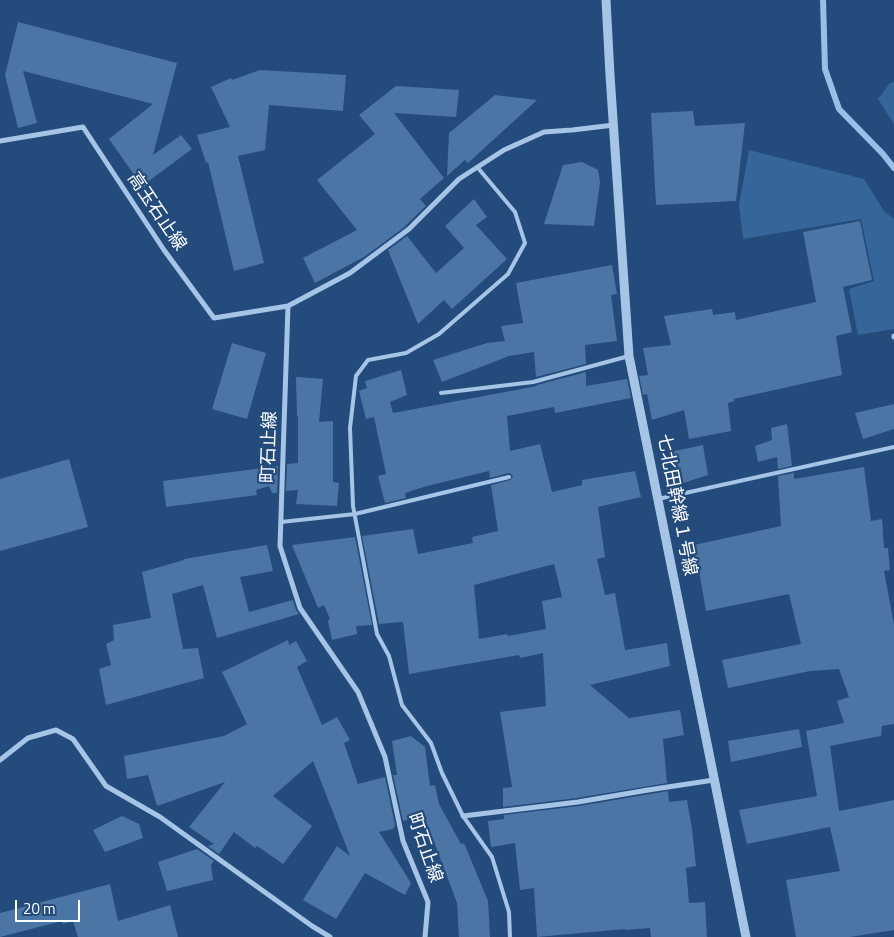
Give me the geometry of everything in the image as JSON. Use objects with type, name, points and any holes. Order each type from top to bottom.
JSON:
[{"type":"street","name":"七北田幹線１号線","points":[[606,0],[629,356],[746,937]]},
{"type":"street","points":[[288,306],[350,273],[409,230],[459,179],[504,150],[544,132],[614,125]]},
{"type":"street","name":"高玉石止線","points":[[0,141],[83,126],[164,250],[214,318],[288,306]]},
{"type":"street","name":"町石止線","points":[[288,306],[280,546],[300,608],[358,692],[385,757],[403,841],[428,902],[425,937]]},
{"type":"street","points":[[0,760],[28,738],[56,730],[73,739],[106,786],[160,817],[330,937]]},
{"type":"street","points":[[463,816],[578,802],[714,780]]},
{"type":"lane","points":[[478,168],[514,212],[525,243],[508,274],[439,334],[406,353],[368,360],[356,376],[350,428],[353,506],[376,634],[389,656],[402,705],[431,743],[442,772],[463,816],[492,857],[509,912],[510,937]]},
{"type":"lane","points":[[441,394],[533,382],[629,356]]},
{"type":"lane","points":[[658,499],[894,448]]},
{"type":"lane","points":[[281,522],[355,514],[509,478]]},
{"type":"shaded area","points":[[894,82],[894,124],[878,99],[890,83]]},
{"type":"shaded area","points":[[749,150],[864,179],[884,211],[894,219],[894,329],[858,335],[849,289],[874,281],[861,219],[743,239],[739,205]]},
{"type":"building","points":[[18,22],[177,63],[153,155],[181,135],[192,149],[146,183],[144,189],[109,139],[153,104],[23,71],[37,123],[18,128],[5,75]]},
{"type":"building","points":[[260,70],[346,75],[343,111],[269,105],[265,150],[238,156],[264,263],[234,271],[208,162],[206,163],[197,135],[230,127],[211,87],[231,78],[232,80]]},
{"type":"building","points":[[396,86],[459,90],[456,117],[394,113],[444,178],[420,199],[426,206],[402,229],[364,257],[315,283],[303,258],[357,230],[317,180],[375,134],[359,115]]},
{"type":"building","points":[[495,95],[537,100],[468,163],[465,160],[447,176],[449,133]]},
{"type":"building","points":[[693,111],[695,126],[745,123],[736,201],[656,205],[651,113]]},
{"type":"building","points":[[582,162],[598,170],[600,182],[594,226],[544,224],[563,165]]},
{"type":"building","points":[[474,199],[487,217],[476,225],[507,259],[452,309],[444,300],[418,324],[388,250],[407,236],[436,273],[464,248],[445,226]]},
{"type":"building","points":[[860,221],[872,280],[843,287],[852,332],[836,336],[842,375],[734,399],[734,401],[728,403],[731,431],[689,439],[684,410],[652,420],[647,394],[643,395],[639,376],[648,375],[643,348],[671,345],[664,316],[712,309],[713,315],[735,312],[736,320],[816,302],[803,232]]},
{"type":"building","points":[[612,265],[617,294],[611,295],[617,341],[585,345],[586,364],[536,377],[534,352],[509,356],[442,382],[433,360],[487,343],[505,341],[501,326],[523,323],[516,283]]},
{"type":"building","points":[[232,343],[266,353],[247,419],[212,409]]},
{"type":"building","points":[[401,370],[407,395],[390,402],[393,413],[537,386],[586,372],[586,386],[627,379],[631,398],[555,413],[554,407],[507,416],[510,451],[540,444],[552,492],[582,485],[582,480],[635,471],[641,497],[598,507],[605,557],[597,559],[605,595],[615,593],[625,650],[667,643],[670,666],[590,685],[629,718],[680,710],[684,735],[663,739],[667,783],[577,798],[503,807],[503,788],[512,787],[500,712],[546,706],[543,653],[520,658],[519,655],[409,674],[403,622],[379,624],[362,536],[413,529],[418,554],[473,543],[472,537],[498,531],[491,485],[510,480],[513,477],[509,473],[490,478],[489,471],[427,486],[405,493],[406,498],[385,503],[378,476],[386,474],[374,417],[366,419],[359,391],[367,388],[365,381]],"holes":[[[554,564],[562,597],[542,601],[546,629],[479,639],[474,585]]]},
{"type":"building","points":[[296,377],[323,379],[319,422],[333,421],[333,482],[339,483],[337,506],[296,504],[298,490],[286,491],[287,464],[298,463]]},
{"type":"building","points":[[894,404],[894,429],[863,439],[855,413]]},
{"type":"building","points":[[787,424],[792,466],[778,469],[777,457],[758,462],[755,446],[772,440],[771,428]]},
{"type":"building","points":[[703,445],[708,475],[677,485],[670,452]]},
{"type":"building","points":[[69,459],[88,527],[0,551],[0,479]]},
{"type":"building","points":[[278,466],[277,493],[272,493],[269,486],[256,490],[257,495],[166,507],[163,481]]},
{"type":"building","points":[[864,467],[871,521],[882,519],[884,548],[888,548],[890,570],[884,571],[894,625],[894,724],[882,726],[881,736],[830,746],[839,811],[894,800],[894,930],[850,937],[796,937],[786,880],[840,871],[830,827],[747,844],[739,810],[817,796],[806,731],[844,723],[837,701],[849,697],[839,669],[810,671],[728,688],[722,660],[801,644],[789,594],[706,611],[698,566],[691,568],[685,547],[781,526],[778,476],[794,473],[794,479]]},
{"type":"building","points":[[355,537],[372,625],[356,626],[357,634],[332,640],[328,621],[330,619],[324,605],[318,608],[292,545]]},
{"type":"building","points":[[267,545],[273,571],[240,577],[249,612],[293,600],[299,614],[217,638],[203,585],[172,594],[183,649],[198,648],[204,678],[106,705],[99,669],[111,665],[106,644],[114,640],[113,625],[151,618],[142,572],[184,559]]},
{"type":"building","points":[[288,640],[289,645],[296,641],[307,661],[297,667],[322,725],[337,717],[350,740],[344,743],[358,784],[385,777],[395,825],[393,829],[379,832],[411,883],[405,895],[365,873],[336,919],[303,900],[337,846],[350,856],[313,761],[273,796],[312,826],[283,864],[257,846],[255,848],[234,832],[219,854],[208,846],[214,844],[189,827],[225,782],[157,806],[148,775],[127,779],[124,756],[224,736],[247,724],[222,672]]},
{"type":"building","points":[[799,729],[802,747],[731,762],[728,741]]},
{"type":"building","points":[[411,736],[425,747],[430,786],[435,785],[439,804],[461,844],[464,843],[488,901],[490,937],[459,937],[457,903],[433,839],[419,816],[403,821],[393,775],[397,775],[392,741]]},
{"type":"building","points":[[668,791],[669,802],[687,800],[696,866],[686,868],[689,903],[705,902],[707,937],[651,937],[650,928],[537,937],[534,888],[520,890],[515,843],[491,847],[488,821],[504,819],[504,815],[579,806]]},
{"type":"building","points":[[122,816],[139,824],[143,838],[105,852],[93,830]]},
{"type":"building","points":[[197,849],[214,861],[211,865],[213,880],[167,891],[158,862]]},
{"type":"building","points":[[110,884],[118,921],[170,905],[178,937],[78,937],[73,921],[63,924],[62,921],[0,937],[0,913]]},
{"type":"waterway","points":[[823,0],[825,69],[839,109],[883,154],[894,168]]}]
